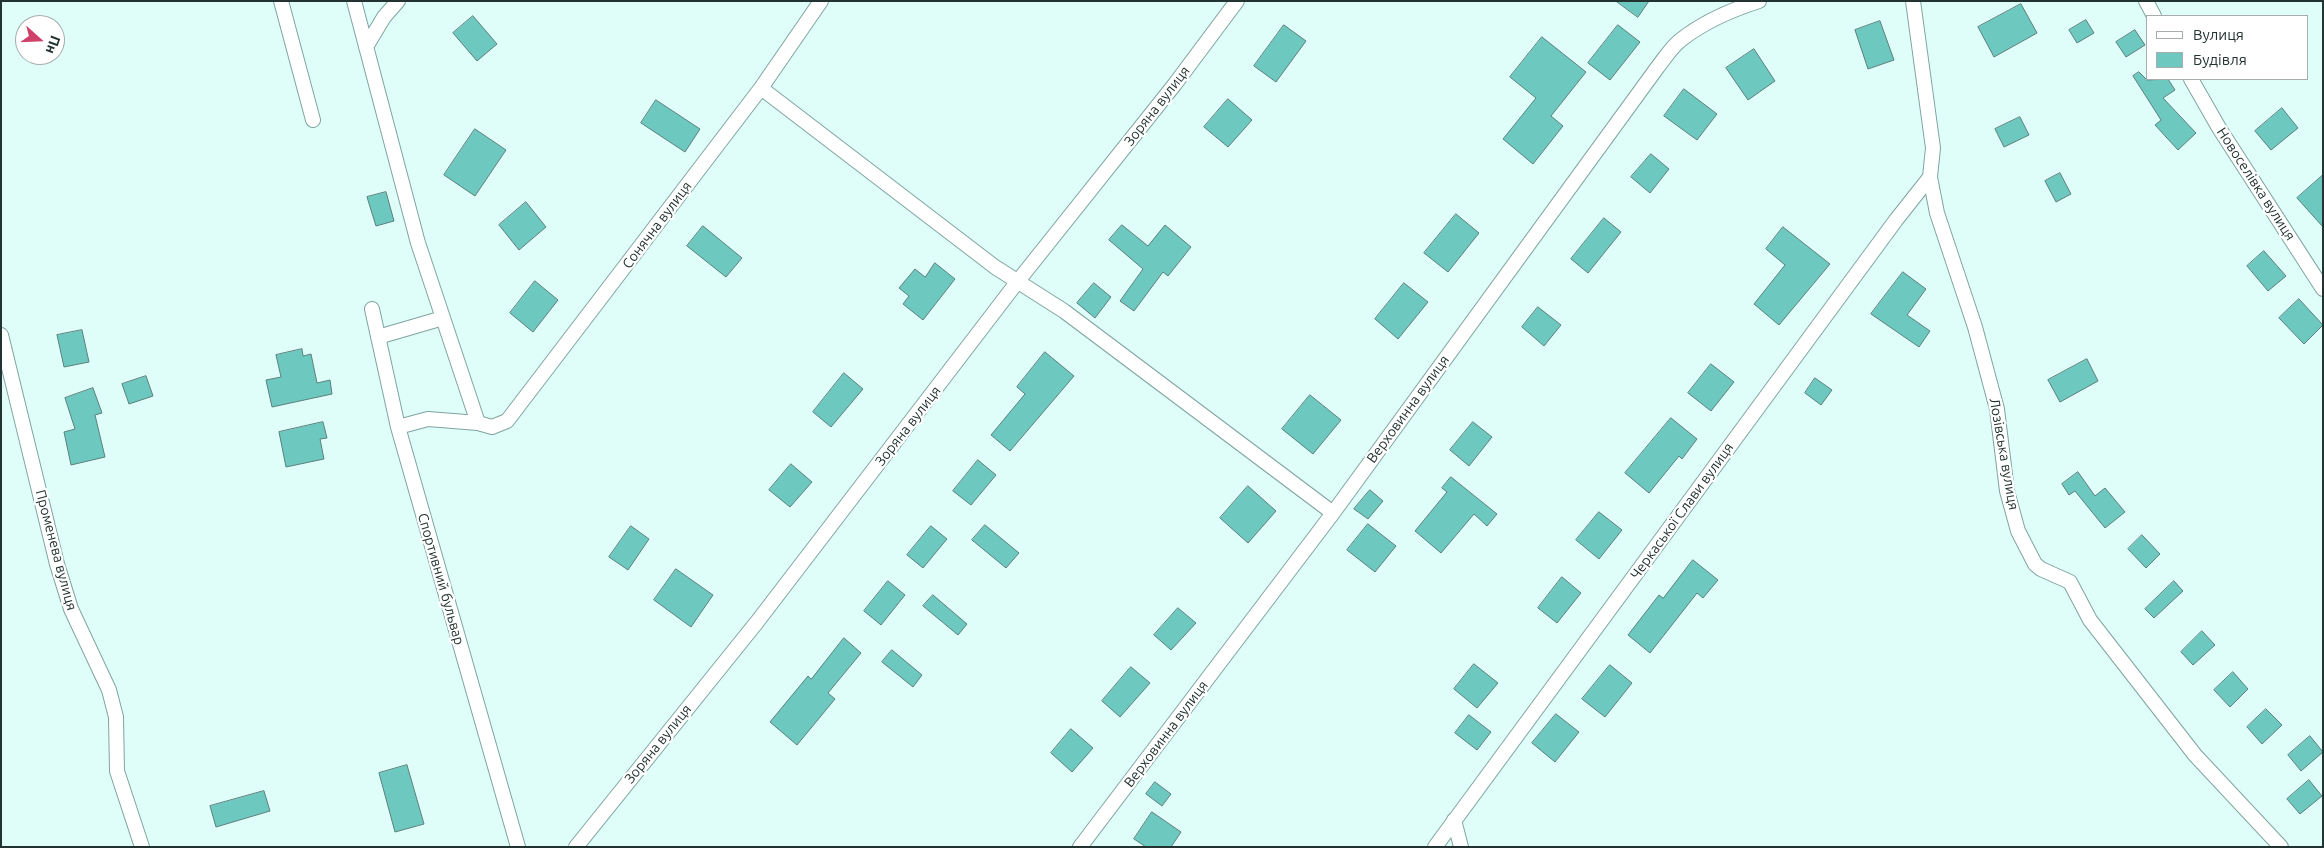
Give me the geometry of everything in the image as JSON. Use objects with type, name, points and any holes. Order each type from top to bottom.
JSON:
[{"type":"street","points":[[281,1],[313,120]]},
{"type":"street","points":[[354,1],[418,243],[478,423]]},
{"type":"street","points":[[366,47],[384,17],[398,1]]},
{"type":"street","name":"Сонячна вулиця","points":[[398,427],[428,419],[478,423],[492,427],[507,421],[762,88],[821,1]]},
{"type":"street","name":"Зоряна вулиця","points":[[576,847],[757,622],[1018,281],[1180,77],[1236,1]]},
{"type":"street","name":"Верховинна вулиця","points":[[1080,847],[1333,513],[1656,68],[1681,40],[1704,24],[1730,11],[1759,1]]},
{"type":"street","points":[[2146,1],[2153,15]]},
{"type":"street","name":"Лозівська вулиця","points":[[1915,6],[1934,148],[1930,177],[1937,213],[1975,327],[1998,409],[2007,491],[2018,531],[2035,564],[2041,569],[2070,582],[2090,620],[2195,755],[2280,847]]},
{"type":"street","name":"Новоселівка вулиця","points":[[2192,80],[2219,128],[2323,289]]},
{"type":"street","points":[[762,88],[995,267],[1064,311],[1333,513]]},
{"type":"street","name":"Черкаської Слави вулиця","points":[[1436,847],[1884,236],[1930,177]]},
{"type":"street","name":"Спортивний бульвар","points":[[372,309],[398,427],[518,847]]},
{"type":"street","points":[[378,337],[443,318]]},
{"type":"street","name":"Променева вулиця","points":[[1,335],[57,564],[71,609],[109,690],[116,717],[117,771],[142,847]]},
{"type":"street","points":[[1454,820],[1461,847]]},
{"type":"building","points":[[1616,1],[1649,1],[1638,17]]},
{"type":"building","points":[[2021,4],[2037,33],[1994,57],[1978,27]]},
{"type":"building","points":[[473,16],[497,44],[477,61],[453,33]]},
{"type":"building","points":[[2086,20],[2094,33],[2077,43],[2069,30]]},
{"type":"building","points":[[1880,21],[1894,60],[1868,69],[1855,30]]},
{"type":"building","points":[[1284,25],[1306,41],[1276,82],[1254,66]]},
{"type":"building","points":[[1618,25],[1640,42],[1610,80],[1588,63]]},
{"type":"building","points":[[2135,30],[2145,45],[2126,57],[2116,42]]},
{"type":"building","points":[[1542,37],[1586,72],[1551,116],[1563,126],[1533,164],[1503,139],[1536,98],[1510,77]]},
{"type":"building","points":[[1754,49],[1775,81],[1748,100],[1726,68]]},
{"type":"building","points":[[2139,72],[2146,80],[2169,80],[2175,90],[2163,98],[2196,133],[2178,150],[2155,125],[2161,120],[2133,76]]},
{"type":"building","points":[[1684,89],[1717,114],[1697,140],[1664,116]]},
{"type":"building","points":[[1228,99],[1252,120],[1228,147],[1204,127]]},
{"type":"building","points":[[656,100],[700,129],[685,152],[641,123]]},
{"type":"building","points":[[2282,108],[2298,128],[2271,150],[2255,131]]},
{"type":"building","points":[[2020,117],[2029,135],[2004,147],[1995,129]]},
{"type":"building","points":[[475,129],[506,150],[475,196],[444,175]]},
{"type":"building","points":[[1651,154],[1669,169],[1650,193],[1631,177]]},
{"type":"building","points":[[2060,173],[2071,194],[2056,202],[2045,181]]},
{"type":"building","points":[[2323,175],[2323,227],[2297,198]]},
{"type":"building","points":[[386,192],[394,221],[376,226],[367,197]]},
{"type":"building","points":[[526,202],[546,227],[519,250],[499,225]]},
{"type":"building","points":[[1456,214],[1479,233],[1448,272],[1424,253]]},
{"type":"building","points":[[1604,218],[1621,232],[1588,273],[1571,259]]},
{"type":"building","points":[[1122,225],[1148,246],[1165,225],[1191,247],[1168,276],[1163,272],[1134,311],[1120,301],[1143,269],[1109,240]]},
{"type":"building","points":[[703,226],[742,258],[726,277],[687,246]]},
{"type":"building","points":[[1783,227],[1830,264],[1779,325],[1754,304],[1785,265],[1766,249]]},
{"type":"building","points":[[2264,251],[2286,276],[2268,291],[2247,266]]},
{"type":"building","points":[[935,263],[955,279],[923,320],[903,304],[909,296],[899,288],[915,269],[925,277]]},
{"type":"building","points":[[1903,272],[1926,289],[1907,315],[1930,331],[1919,347],[1871,314]]},
{"type":"building","points":[[535,281],[558,300],[533,332],[510,313]]},
{"type":"building","points":[[1094,283],[1111,297],[1095,318],[1077,303]]},
{"type":"building","points":[[1404,283],[1428,302],[1398,339],[1375,319]]},
{"type":"building","points":[[2299,299],[2323,325],[2304,344],[2279,318]]},
{"type":"building","points":[[1538,307],[1561,325],[1544,346],[1522,327]]},
{"type":"building","points":[[82,330],[89,362],[64,367],[57,335]]},
{"type":"building","points":[[302,349],[303,356],[311,354],[317,383],[330,380],[332,394],[272,407],[266,380],[281,377],[276,355]]},
{"type":"building","points":[[1045,352],[1074,376],[1010,451],[991,435],[1025,394],[1017,387]]},
{"type":"building","points":[[2087,359],[2098,381],[2060,402],[2048,380]]},
{"type":"building","points":[[1711,364],[1734,382],[1711,411],[1688,393]]},
{"type":"building","points":[[844,373],[863,389],[831,427],[813,412]]},
{"type":"building","points":[[146,376],[153,396],[129,404],[122,384]]},
{"type":"building","points":[[1815,378],[1832,390],[1821,405],[1805,393]]},
{"type":"building","points":[[93,388],[102,413],[95,415],[105,457],[71,465],[64,432],[75,429],[65,398]]},
{"type":"building","points":[[1310,395],[1341,420],[1313,454],[1282,429]]},
{"type":"building","points":[[1671,418],[1697,439],[1682,459],[1679,456],[1649,493],[1625,473]]},
{"type":"building","points":[[323,422],[327,438],[320,439],[324,459],[286,467],[279,432]]},
{"type":"building","points":[[1473,422],[1492,437],[1469,466],[1450,450]]},
{"type":"building","points":[[978,460],[996,475],[971,505],[953,491]]},
{"type":"building","points":[[791,464],[812,482],[790,507],[769,490]]},
{"type":"building","points":[[2078,472],[2095,496],[2105,488],[2125,512],[2105,528],[2075,491],[2069,495],[2062,484]]},
{"type":"building","points":[[1451,477],[1497,514],[1487,526],[1474,514],[1441,553],[1415,531],[1447,492],[1442,488]]},
{"type":"building","points":[[1248,486],[1276,511],[1248,543],[1220,518]]},
{"type":"building","points":[[1370,490],[1383,501],[1368,519],[1354,509]]},
{"type":"building","points":[[1599,512],[1622,530],[1599,559],[1576,540]]},
{"type":"building","points":[[1368,524],[1396,546],[1375,572],[1347,550]]},
{"type":"building","points":[[985,525],[1019,553],[1006,568],[972,540]]},
{"type":"building","points":[[631,526],[649,539],[628,570],[609,557]]},
{"type":"building","points":[[931,526],[947,539],[923,568],[907,555]]},
{"type":"building","points":[[2142,535],[2160,554],[2146,568],[2128,549]]},
{"type":"building","points":[[1693,560],[1718,580],[1703,598],[1697,593],[1650,653],[1628,635],[1659,595],[1663,598]]},
{"type":"building","points":[[676,569],[713,595],[691,627],[654,600]]},
{"type":"building","points":[[1562,577],[1581,593],[1557,623],[1538,608]]},
{"type":"building","points":[[888,581],[905,595],[881,625],[864,611]]},
{"type":"building","points":[[2174,581],[2183,591],[2154,618],[2145,609]]},
{"type":"building","points":[[933,595],[967,624],[958,635],[923,606]]},
{"type":"building","points":[[1178,608],[1196,623],[1171,650],[1154,635]]},
{"type":"building","points":[[2202,631],[2215,645],[2193,665],[2181,652]]},
{"type":"building","points":[[844,638],[861,653],[828,693],[835,699],[797,745],[770,722],[808,676],[811,679]]},
{"type":"building","points":[[892,650],[922,675],[913,687],[882,662]]},
{"type":"building","points":[[1474,664],[1498,683],[1477,708],[1454,689]]},
{"type":"building","points":[[1610,665],[1632,683],[1605,717],[1582,699]]},
{"type":"building","points":[[1131,667],[1150,683],[1120,717],[1102,701]]},
{"type":"building","points":[[2233,672],[2248,689],[2230,707],[2214,690]]},
{"type":"building","points":[[2266,709],[2282,725],[2262,744],[2247,727]]},
{"type":"building","points":[[1556,714],[1579,732],[1555,762],[1532,743]]},
{"type":"building","points":[[1469,715],[1491,732],[1477,750],[1455,733]]},
{"type":"building","points":[[1071,729],[1093,748],[1072,772],[1051,753]]},
{"type":"building","points":[[2310,736],[2323,752],[2301,771],[2288,755]]},
{"type":"building","points":[[407,765],[424,824],[395,832],[379,773]]},
{"type":"building","points":[[2309,780],[2322,796],[2300,814],[2287,799]]},
{"type":"building","points":[[1155,782],[1171,794],[1162,806],[1146,794]]},
{"type":"building","points":[[264,791],[270,811],[216,827],[210,806]]},
{"type":"building","points":[[1152,812],[1181,832],[1171,847],[1146,847],[1134,839]]}]
